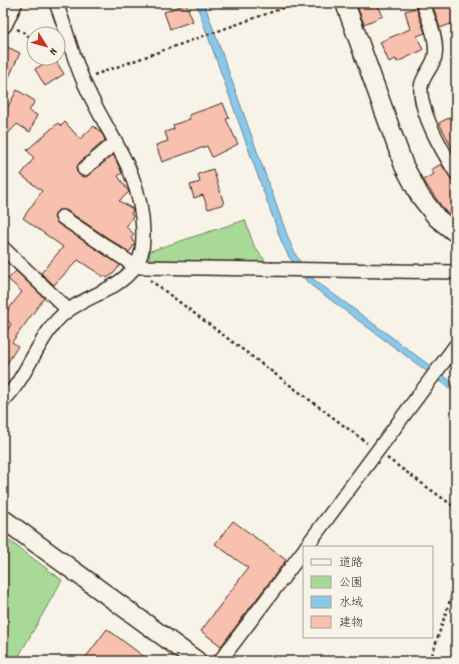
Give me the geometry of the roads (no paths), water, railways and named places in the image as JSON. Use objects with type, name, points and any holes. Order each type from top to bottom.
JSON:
[{"type":"street","points":[[3,23],[13,3]]},
{"type":"street","points":[[3,401],[25,373],[53,325],[66,311],[115,285],[134,267],[141,255],[143,244],[141,205],[130,168],[100,117],[82,80],[56,3]]},
{"type":"street","points":[[345,3],[404,166],[420,196],[437,218],[456,233]]},
{"type":"street","points":[[423,3],[434,40],[435,57],[421,86],[422,95],[429,123],[456,173]]},
{"type":"street","points":[[84,169],[116,142]]},
{"type":"street","points":[[62,217],[134,267],[141,268],[456,272]]},
{"type":"street","points":[[3,248],[63,305],[66,311]]},
{"type":"street","points":[[307,546],[456,345]]},
{"type":"street","points":[[3,519],[197,661]]},
{"type":"street","points":[[220,661],[303,551]]},
{"type":"water","points":[[196,3],[204,3],[288,238],[304,268],[312,278],[456,385],[456,393],[308,283],[289,257],[282,243]]}]
